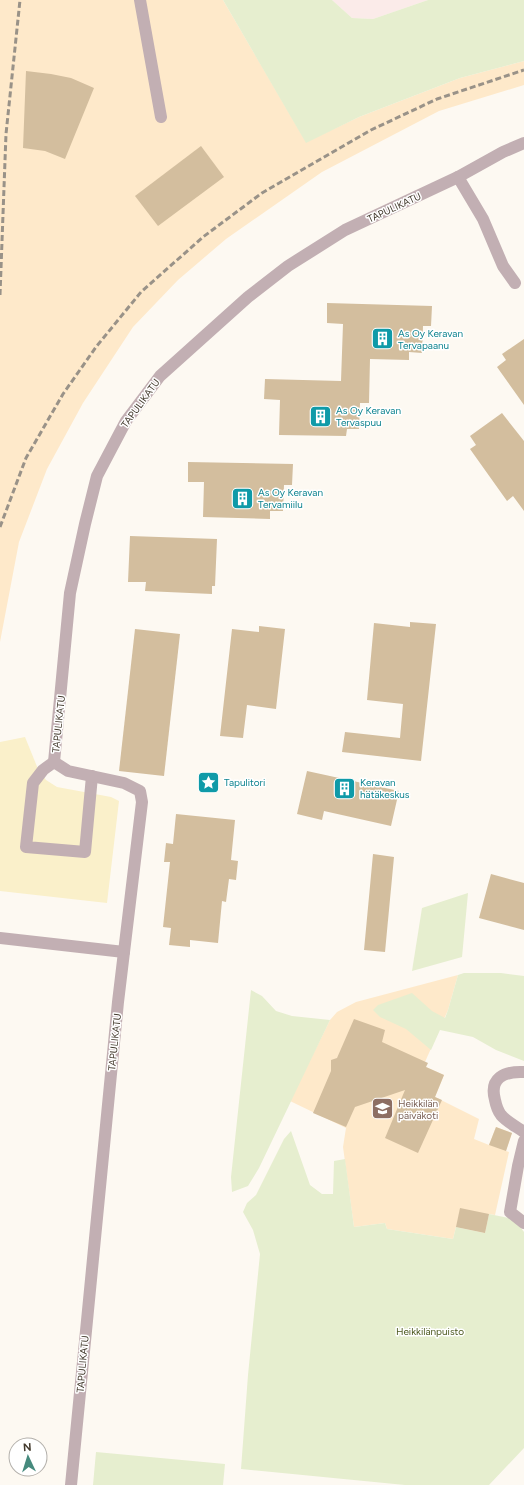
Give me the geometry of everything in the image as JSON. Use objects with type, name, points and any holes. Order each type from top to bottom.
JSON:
[{"type":"street","points":[[140,0],[161,116]]},
{"type":"street","name":"TAPULIKATU","points":[[71,1485],[98,1193],[142,802],[140,790],[124,783],[68,771],[54,762],[70,594],[97,476],[126,421],[160,376],[248,297],[288,266],[345,230],[458,177],[502,152],[524,143]]},
{"type":"street","points":[[458,177],[483,219],[503,266],[515,283]]},
{"type":"street","points":[[54,762],[43,770],[33,783],[26,847],[85,852],[92,776]]},
{"type":"street","points":[[0,938],[124,952]]},
{"type":"street","points":[[524,1072],[505,1074],[498,1079],[494,1085],[494,1095],[501,1115],[524,1132]]},
{"type":"street","points":[[524,1141],[510,1212],[524,1223]]},
{"type":"shaded area","points":[[0,0],[223,0],[306,142],[359,117],[460,78],[524,61],[524,85],[439,111],[322,172],[226,239],[178,280],[133,327],[83,403],[47,469],[19,542],[0,642]]},
{"type":"shaded area","points":[[332,0],[428,0],[373,19],[352,18]]},
{"type":"shaded area","name":"Heikkilän päiväkoti","points":[[458,975],[448,1010],[425,1062],[426,1067],[444,1075],[435,1097],[479,1119],[474,1139],[489,1145],[496,1127],[512,1133],[506,1151],[509,1152],[495,1215],[489,1214],[485,1233],[456,1227],[453,1239],[387,1229],[385,1223],[354,1227],[343,1147],[346,1128],[290,1101],[330,1020],[337,1012],[356,1002]]},
{"type":"green space","points":[[223,0],[332,0],[352,18],[373,19],[428,0],[524,0],[524,61],[460,78],[359,117],[306,143]]},
{"type":"green space","points":[[468,893],[462,957],[412,971],[422,908]]},
{"type":"green space","points":[[464,973],[501,973],[524,976],[524,1061],[496,1050],[473,1037],[440,1030],[431,1050],[406,1029],[380,1017],[373,1010],[378,1005],[412,993],[432,1011],[445,1018],[458,975]]},
{"type":"green space","points":[[251,990],[262,996],[276,1011],[292,1016],[330,1020],[259,1168],[248,1186],[232,1192],[231,1177]]},
{"type":"green space","name":"Heikkilänpuisto","points":[[291,1131],[310,1185],[322,1194],[333,1194],[334,1161],[345,1159],[354,1227],[385,1223],[387,1229],[453,1239],[456,1227],[485,1233],[489,1214],[514,1219],[524,1232],[524,1448],[489,1485],[405,1485],[241,1469],[248,1375],[260,1254],[253,1230],[243,1212],[247,1203],[256,1195],[284,1139]]},
{"type":"green space","points":[[96,1452],[225,1464],[223,1485],[93,1485]]},
{"type":"sand","points":[[25,737],[38,769],[46,780],[57,787],[111,797],[119,801],[107,903],[0,891],[0,742]]},
{"type":"building","points":[[26,71],[71,78],[94,88],[65,159],[45,151],[23,148]]},
{"type":"building","points":[[201,146],[224,177],[158,226],[135,196]]},
{"type":"building","points":[[327,303],[432,306],[431,326],[423,326],[422,353],[409,352],[409,360],[370,359],[369,403],[360,403],[359,429],[347,429],[346,436],[279,435],[280,400],[264,399],[265,379],[341,381],[343,324],[327,323]]},
{"type":"building","points":[[524,339],[524,405],[497,367],[506,360],[502,354]]},
{"type":"building","points":[[502,413],[524,441],[524,511],[513,496],[507,501],[470,449],[476,445],[470,436]]},
{"type":"building","name":"As Oy Keravan Tervamiilu","points":[[188,462],[293,464],[292,485],[284,485],[283,511],[270,511],[270,519],[203,517],[204,482],[188,482]]},
{"type":"building","points":[[130,536],[217,539],[215,586],[212,586],[212,594],[145,591],[146,582],[128,582]]},
{"type":"building","points":[[410,622],[436,624],[421,761],[342,752],[345,732],[400,738],[403,704],[367,700],[374,623],[410,627]]},
{"type":"building","points":[[259,626],[285,629],[276,709],[247,705],[243,738],[220,736],[232,629],[259,632]]},
{"type":"building","points":[[135,629],[180,634],[164,776],[119,771]]},
{"type":"building","name":"Keravan hätäkeskus","points":[[307,771],[399,791],[391,826],[324,811],[322,820],[297,814]]},
{"type":"building","points":[[176,814],[235,820],[231,860],[238,861],[236,880],[229,879],[226,902],[222,901],[218,943],[190,940],[190,947],[169,945],[171,928],[163,927],[170,862],[164,862],[166,843],[173,844]]},
{"type":"building","points":[[373,854],[394,857],[385,952],[364,950]]},
{"type":"building","points":[[491,874],[524,883],[524,930],[479,918]]},
{"type":"building","points":[[354,1019],[385,1030],[382,1042],[428,1063],[426,1067],[444,1075],[435,1097],[442,1100],[418,1153],[385,1138],[405,1090],[355,1107],[346,1127],[313,1113],[331,1071],[331,1060],[337,1058]]},
{"type":"building","points":[[496,1127],[512,1133],[506,1151],[489,1145]]},
{"type":"building","points":[[460,1208],[489,1214],[485,1233],[456,1227]]},
{"type":"railway","points":[[0,295],[6,134],[20,0]]},
{"type":"railway","points":[[0,527],[26,458],[63,394],[96,347],[141,292],[203,237],[262,193],[371,130],[437,99],[524,70]]},
{"type":"place","name":"As Oy Keravan Tervapaanu","points":[[383,339]]},
{"type":"place","name":"As Oy Keravan Tervaspuu","points":[[320,416]]},
{"type":"place","name":"As Oy Keravan Tervamiilu","points":[[243,498]]},
{"type":"place","name":"Tapulitori","points":[[209,782]]},
{"type":"place","name":"Keravan hätäkeskus","points":[[344,788]]},
{"type":"place","name":"Heikkilän päiväkoti","points":[[383,1109]]}]
